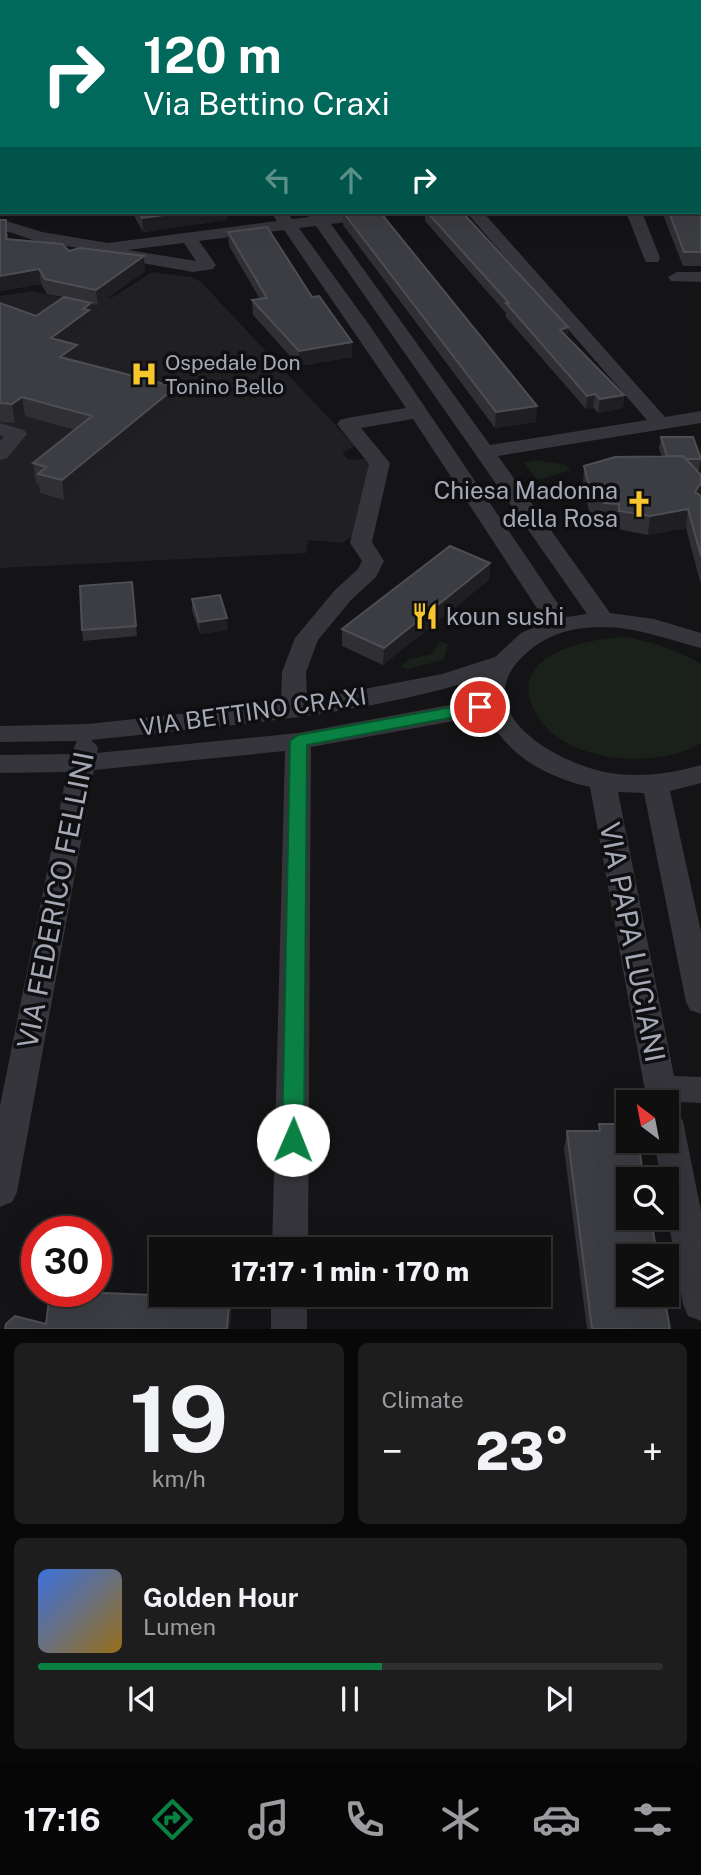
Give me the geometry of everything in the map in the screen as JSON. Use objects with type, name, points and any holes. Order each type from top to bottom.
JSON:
[{"type":"street","points":[[0,224],[39,237],[107,248],[189,238],[283,218],[351,214]]},
{"type":"street","points":[[476,214],[661,424]]},
{"type":"street","points":[[635,214],[652,258]]},
{"type":"street","points":[[317,216],[487,452],[603,620]]},
{"type":"street","points":[[283,218],[361,326],[561,626]]},
{"type":"street","points":[[107,248],[122,256],[193,267],[207,265],[189,238]]},
{"type":"street","points":[[677,277],[701,277]]},
{"type":"street","points":[[361,326],[392,322]]},
{"type":"street","points":[[294,710],[294,672],[307,638],[343,595],[368,572],[373,561],[361,543],[380,463],[347,424],[444,395]]},
{"type":"street","points":[[487,452],[701,417]]},
{"type":"street","points":[[0,429],[17,433],[0,454]]},
{"type":"street","points":[[701,641],[672,629],[650,624],[603,620],[561,626],[536,635],[517,647],[502,663],[494,685],[496,708],[509,732],[532,753],[564,770],[602,781],[655,784],[701,774]]},
{"type":"street","name":"VIA BETTINO CRAXI","points":[[0,734],[88,732],[294,710],[446,681],[502,663]]},
{"type":"street","name":"VIA BETTINO CRAXI","points":[[0,764],[81,763],[298,741],[480,707],[496,708]]},
{"type":"street","name":"VIA FEDERICO FELLINI","points":[[0,1192],[88,732]]},
{"type":"street","points":[[290,1237],[298,741]]},
{"type":"street","name":"VIA PAPA LUCIANI","points":[[602,781],[661,1090]]},
{"type":"street","name":"VIA PAPA LUCIANI","points":[[655,784],[701,1003]]},
{"type":"street","points":[[679,1098],[701,1090]]},
{"type":"street","name":"VIA PAPA LUCIANI","points":[[673,1153],[701,1304]]},
{"type":"street","points":[[289,1307],[289,1329]]},
{"type":"shaded area","name":"Ospedale Don Tonino Bello","points":[[152,272],[191,277],[201,282],[355,446],[342,453],[349,460],[367,459],[371,464],[354,535],[342,543],[308,540],[306,553],[0,568],[0,296],[32,291],[87,303],[113,297]]},
{"type":"shaded area","points":[[537,460],[565,465],[571,470],[537,480],[524,463]]},
{"type":"shaded area","points":[[624,637],[664,647],[701,664],[701,743],[682,752],[659,757],[610,757],[586,751],[564,741],[547,728],[534,710],[529,691],[531,675],[541,663],[572,646]]},
{"type":"shaded area","points":[[440,641],[448,644],[443,660],[407,669],[401,666],[409,659],[432,654]]},
{"type":"building","points":[[140,214],[171,214],[142,218]]},
{"type":"building","points":[[345,214],[382,214],[537,406],[496,412]]},
{"type":"building","points":[[429,214],[464,214],[568,327],[560,330],[624,395],[600,399],[595,394],[587,396],[506,303],[509,303]]},
{"type":"building","points":[[670,214],[701,214],[701,252],[684,252]]},
{"type":"building","points":[[0,220],[6,220],[6,239],[62,244],[69,251],[80,248],[144,256],[96,290],[45,279],[39,269],[0,276]]},
{"type":"building","points":[[267,227],[312,297],[319,296],[352,342],[299,351],[252,300],[267,298],[228,232]]},
{"type":"building","points":[[64,297],[91,303],[83,309],[89,310],[51,338],[77,345],[60,357],[176,387],[62,480],[38,474],[46,467],[33,463],[92,416],[22,397],[12,404],[0,403],[0,303],[36,316]]},
{"type":"building","points":[[661,437],[693,437],[701,459],[667,456]]},
{"type":"building","points":[[683,456],[701,475],[701,483],[695,492],[701,496],[701,556],[688,509],[650,516],[619,511],[619,504],[604,503],[592,497],[584,466],[615,457]]},
{"type":"building","points":[[450,546],[490,563],[384,648],[342,629]]},
{"type":"building","points":[[132,582],[136,626],[82,630],[80,586]]},
{"type":"building","points":[[220,595],[227,618],[199,622],[192,599]]},
{"type":"building","points":[[599,1124],[616,1124],[616,1153],[640,1153],[642,1167],[616,1167],[616,1230],[653,1230],[655,1244],[616,1244],[616,1307],[666,1307],[670,1329],[592,1329],[567,1131],[600,1131]]},
{"type":"building","points":[[112,1293],[149,1295],[149,1307],[229,1307],[227,1329],[5,1329],[6,1324],[15,1316],[46,1324],[48,1307],[112,1307]]},
{"type":"place","name":"Ospedale Don Tonino Bello","points":[[144,374]]},
{"type":"place","name":"Chiesa Madonna della Rosa","points":[[639,504]]},
{"type":"place","name":"koun sushi","points":[[425,616]]},
{"type":"route","points":[[293,1140],[298,741],[480,707]]}]
